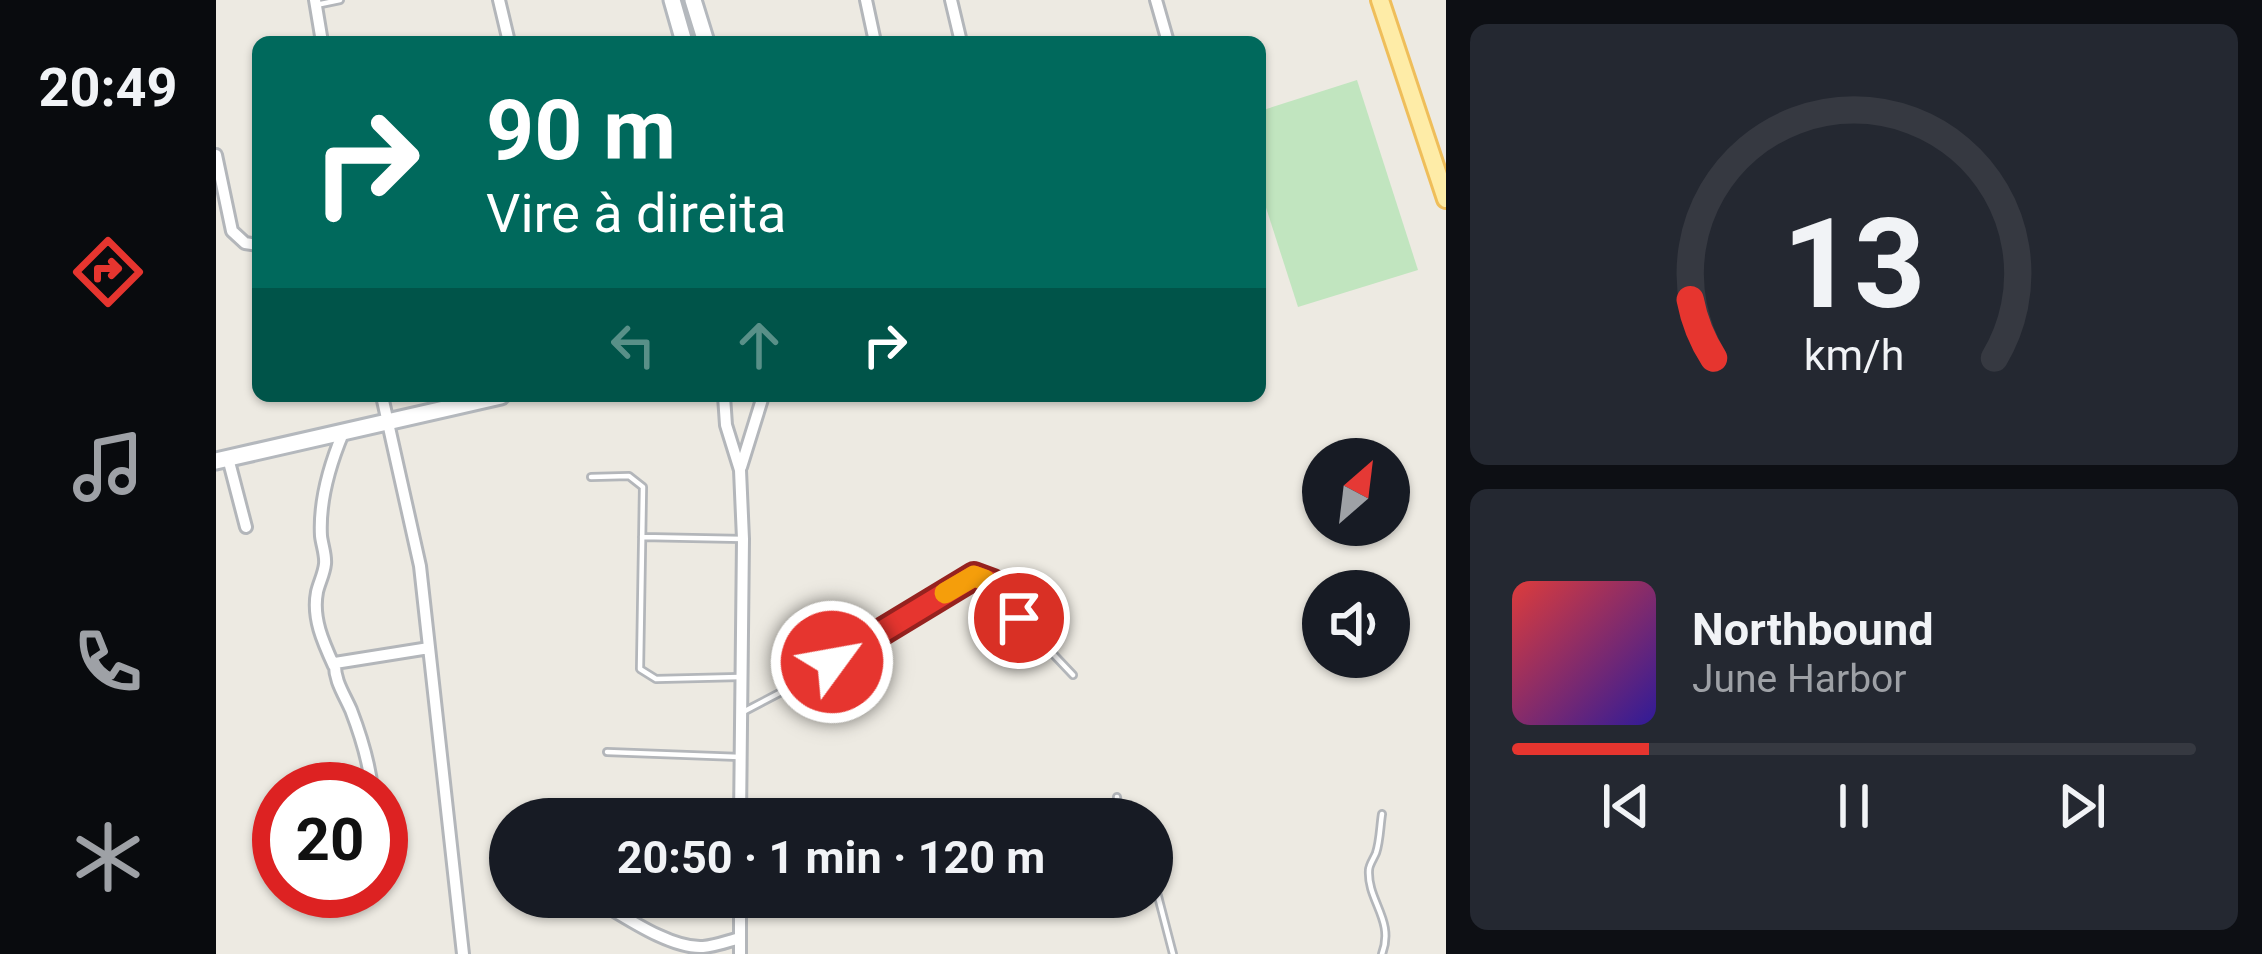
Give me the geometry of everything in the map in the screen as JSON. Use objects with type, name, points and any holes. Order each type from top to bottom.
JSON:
[{"type":"main road","points":[[1380,0],[1446,199]]},
{"type":"street","points":[[499,0],[508,36]]},
{"type":"street","points":[[672,0],[682,36]]},
{"type":"street","points":[[693,0],[704,36]]},
{"type":"street","points":[[866,0],[874,36]]},
{"type":"street","points":[[951,0],[960,36]]},
{"type":"street","points":[[1156,0],[1166,36]]},
{"type":"street","points":[[315,2],[321,36]]},
{"type":"street","points":[[216,155],[232,231],[252,244]]},
{"type":"street","points":[[383,402],[420,566],[463,954]]},
{"type":"street","points":[[246,527],[222,460],[475,402]]},
{"type":"street","points":[[724,402],[740,470],[743,538],[740,798]]},
{"type":"street","points":[[740,470],[761,402]]},
{"type":"street","points":[[343,433],[327,481],[321,534],[325,567],[315,607],[322,640],[367,762]]},
{"type":"street","points":[[334,666],[429,648]]},
{"type":"street","points":[[628,918],[692,947],[740,938]]},
{"type":"street","points":[[740,918],[740,954]]},
{"type":"lane","points":[[315,2],[340,0]]},
{"type":"lane","points":[[591,477],[629,476],[643,488],[640,669],[656,679],[740,677]]},
{"type":"lane","points":[[643,537],[743,538]]},
{"type":"lane","points":[[740,714],[974,576],[993,583],[1073,675]]},
{"type":"lane","points":[[607,752],[740,757]]},
{"type":"lane","points":[[1382,814],[1377,852],[1369,869],[1385,919],[1382,954]]},
{"type":"lane","points":[[1164,918],[1173,954]]},
{"type":"green space","points":[[1357,80],[1418,270],[1298,307],[1266,208],[1266,109]]},
{"type":"slow traffic","points":[[945,593],[974,576],[985,580]]},
{"type":"route","points":[[832,662],[974,576],[993,583],[1019,618]]}]
